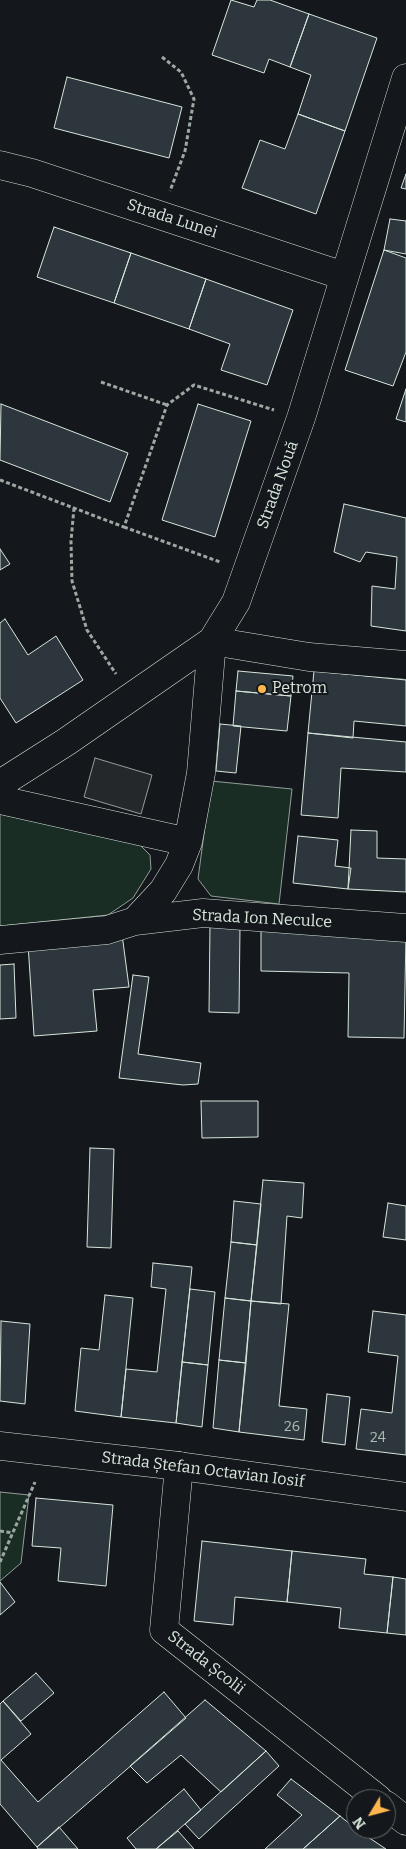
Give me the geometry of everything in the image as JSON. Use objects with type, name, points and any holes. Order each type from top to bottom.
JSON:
[{"type":"street","name":"Strada Nouă","points":[[0,784],[212,641],[236,602],[301,418],[406,78]]},
{"type":"street","name":"Strada Lunei","points":[[0,165],[32,173],[344,276]]},
{"type":"street","points":[[203,913],[189,902],[181,888],[183,853],[201,773],[212,641],[309,657],[406,665]]},
{"type":"street","points":[[0,800],[183,853]]},
{"type":"street","points":[[135,921],[163,891],[183,853]]},
{"type":"street","name":"Strada Ion Neculce","points":[[0,940],[107,930],[135,921],[203,913],[406,928]]},
{"type":"street","name":"Strada Ștefan Octavian Iosif","points":[[0,1446],[178,1466],[406,1497]]},
{"type":"street","name":"Strada Școlii","points":[[178,1466],[164,1630],[365,1789]]},
{"type":"street","points":[[396,1813],[406,1821]]},
{"type":"path","points":[[161,216],[184,151],[194,99],[181,72],[162,56]]},
{"type":"path","points":[[100,382],[167,405]]},
{"type":"path","points":[[124,527],[167,405],[194,385],[301,418]]},
{"type":"path","points":[[0,480],[246,572]]},
{"type":"path","points":[[74,508],[71,541],[72,581],[87,630],[131,697]]},
{"type":"path","points":[[0,1562],[35,1482]]},
{"type":"path","points":[[0,1531],[13,1533]]},
{"type":"green space","points":[[211,781],[292,789],[279,904],[211,896],[198,879]]},
{"type":"green space","points":[[0,814],[137,842],[150,855],[151,869],[133,898],[108,915],[0,926]]},
{"type":"green space","points":[[0,1492],[29,1495],[21,1563],[0,1581]]},
{"type":"shaded area","points":[[95,758],[152,775],[141,814],[84,797]]},
{"type":"building","points":[[231,0],[254,7],[257,0],[270,0],[309,14],[290,67],[269,59],[264,73],[212,55]]},
{"type":"building","points":[[309,14],[377,38],[345,131],[298,114],[311,75],[290,67]]},
{"type":"building","points":[[67,77],[182,107],[169,158],[54,128]]},
{"type":"building","points":[[298,114],[345,131],[316,214],[242,188],[260,140],[285,149]]},
{"type":"building","points":[[406,174],[406,189],[401,188]]},
{"type":"building","points":[[390,219],[406,221],[406,254],[384,250]]},
{"type":"building","points":[[54,227],[131,253],[114,303],[37,277]]},
{"type":"building","points":[[384,250],[406,258],[406,352],[393,386],[345,370]]},
{"type":"building","points":[[131,253],[206,279],[189,329],[114,303]]},
{"type":"building","points":[[206,279],[293,310],[267,385],[221,370],[230,344],[189,329]]},
{"type":"building","points":[[406,389],[406,422],[396,419]]},
{"type":"building","points":[[1,404],[128,453],[110,502],[0,460]]},
{"type":"building","points":[[198,404],[251,421],[215,537],[162,520]]},
{"type":"building","points":[[344,504],[406,518],[406,631],[371,626],[372,586],[395,589],[397,557],[366,552],[360,562],[334,552]]},
{"type":"building","points":[[0,549],[10,564],[0,570]]},
{"type":"building","points":[[5,619],[28,655],[56,636],[83,680],[16,723],[0,698],[0,623]]},
{"type":"building","points":[[238,671],[293,676],[291,696],[236,691]]},
{"type":"building","points":[[314,671],[406,680],[406,726],[354,721],[353,738],[308,733]]},
{"type":"building","points":[[236,691],[291,696],[287,731],[233,726]]},
{"type":"building","points":[[220,724],[241,726],[236,773],[216,771]]},
{"type":"building","points":[[308,733],[406,742],[406,772],[341,768],[338,818],[301,815]]},
{"type":"building","points":[[351,830],[377,831],[377,858],[406,859],[406,892],[348,889]]},
{"type":"building","points":[[298,836],[338,840],[335,866],[351,868],[348,889],[293,883]]},
{"type":"building","points":[[210,925],[240,926],[239,1013],[209,1012]]},
{"type":"building","points":[[261,928],[406,934],[404,1038],[348,1037],[349,973],[261,971]]},
{"type":"building","points":[[122,934],[129,987],[93,990],[97,1031],[34,1036],[28,944]]},
{"type":"building","points":[[14,964],[16,1018],[0,1019],[0,965]]},
{"type":"building","points":[[133,975],[149,977],[138,1054],[201,1063],[198,1084],[183,1085],[119,1078]]},
{"type":"building","points":[[201,1101],[258,1101],[258,1137],[202,1138]]},
{"type":"building","points":[[90,1148],[114,1149],[111,1248],[87,1247]]},
{"type":"building","points":[[263,1180],[304,1183],[302,1218],[287,1216],[281,1304],[251,1301]]},
{"type":"building","points":[[234,1201],[261,1204],[257,1245],[231,1242]]},
{"type":"building","points":[[388,1203],[406,1206],[406,1240],[383,1237]]},
{"type":"building","points":[[231,1242],[257,1245],[251,1301],[225,1298]]},
{"type":"building","points":[[153,1263],[192,1267],[176,1423],[121,1417],[126,1369],[157,1372],[166,1289],[151,1287]]},
{"type":"building","points":[[190,1289],[215,1292],[208,1365],[182,1362]]},
{"type":"building","points":[[105,1295],[133,1298],[121,1417],[75,1411],[81,1348],[99,1350]]},
{"type":"building","points":[[225,1298],[251,1301],[246,1363],[219,1360]]},
{"type":"building","points":[[251,1301],[289,1304],[279,1406],[307,1409],[304,1440],[239,1432]]},
{"type":"building","points":[[373,1311],[406,1315],[406,1455],[356,1449],[361,1409],[392,1413],[398,1356],[368,1352]]},
{"type":"building","points":[[1,1321],[30,1324],[25,1404],[0,1401]]},
{"type":"building","points":[[219,1360],[246,1363],[239,1432],[213,1428]]},
{"type":"building","points":[[182,1362],[208,1365],[202,1427],[176,1423]]},
{"type":"building","points":[[327,1394],[350,1397],[345,1445],[322,1442]]},
{"type":"building","points":[[36,1498],[113,1505],[106,1586],[58,1581],[61,1548],[32,1546]]},
{"type":"building","points":[[202,1541],[292,1551],[287,1602],[235,1597],[233,1625],[194,1621]]},
{"type":"building","points":[[292,1551],[366,1559],[364,1574],[393,1577],[387,1633],[339,1628],[341,1608],[287,1602]]},
{"type":"building","points":[[393,1577],[406,1579],[406,1635],[387,1633]]},
{"type":"building","points":[[0,1582],[15,1602],[0,1615]]},
{"type":"building","points":[[36,1673],[54,1693],[21,1721],[3,1701]]},
{"type":"building","points":[[164,1692],[186,1718],[37,1847],[0,1804],[0,1704],[3,1701],[31,1734],[1,1760],[38,1802]]},
{"type":"building","points":[[205,1700],[266,1751],[221,1792],[181,1755],[147,1783],[130,1766]]},
{"type":"building","points":[[266,1751],[279,1766],[199,1839],[185,1824]]},
{"type":"building","points":[[291,1779],[340,1816],[303,1849],[265,1849],[302,1815],[277,1795]]},
{"type":"building","points":[[184,1789],[201,1810],[156,1849],[136,1849],[127,1838]]},
{"type":"building","points":[[340,1816],[346,1821],[346,1839],[371,1839],[386,1849],[303,1849]]},
{"type":"building","points":[[59,1827],[78,1849],[38,1849],[37,1847]]},
{"type":"building","points":[[178,1831],[194,1849],[156,1849]]},
{"type":"place","name":"Petrom","points":[[262,689]]}]
